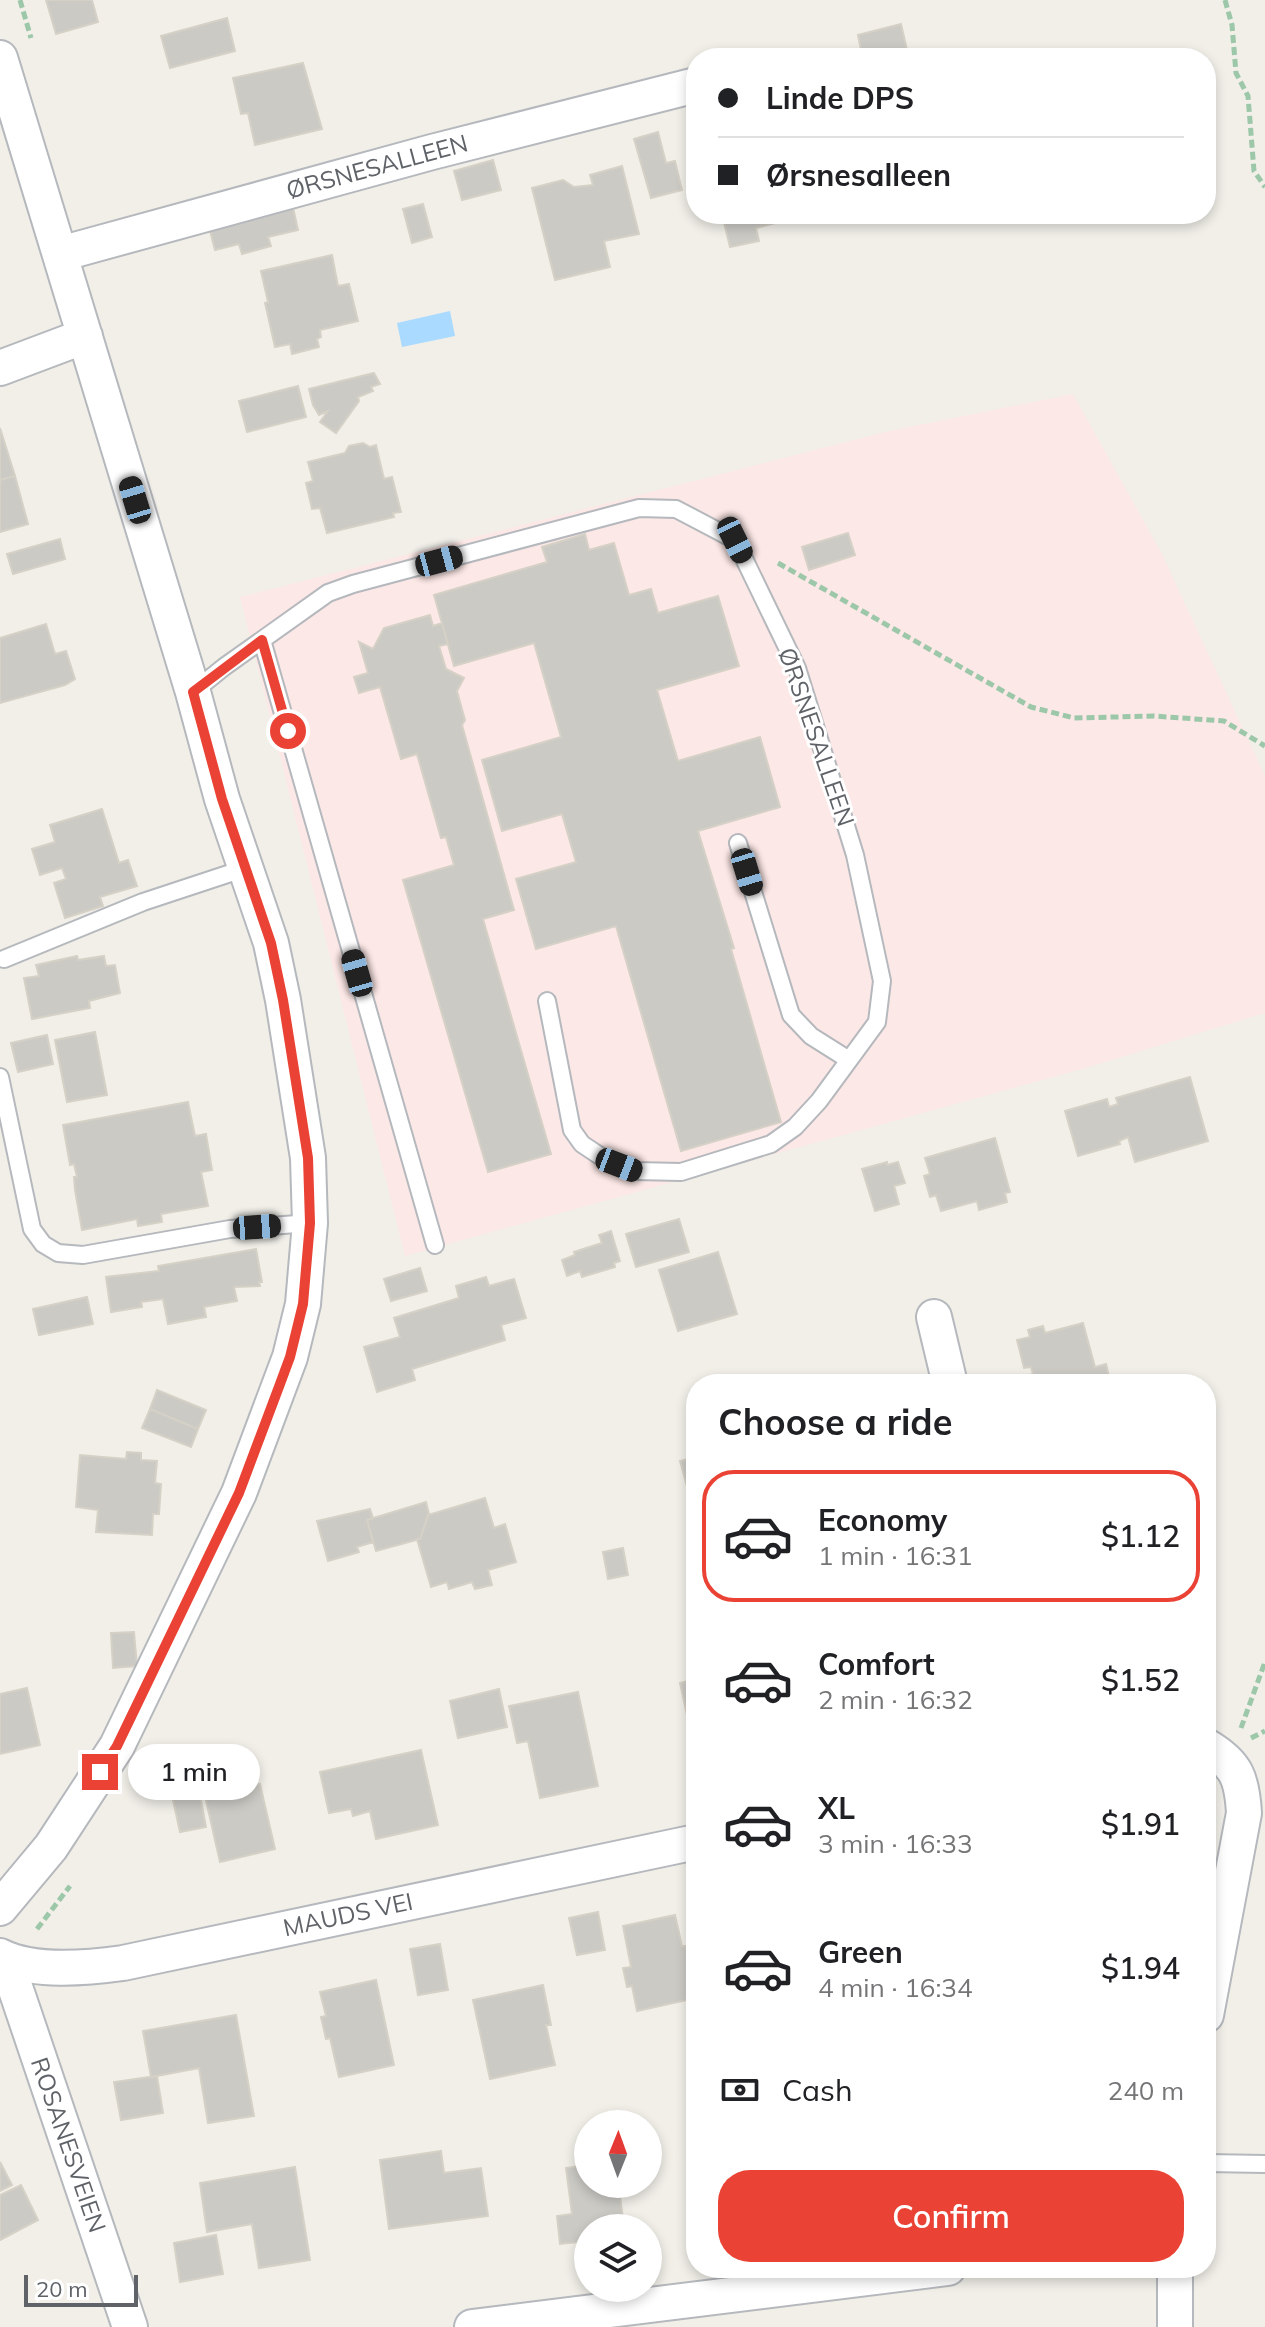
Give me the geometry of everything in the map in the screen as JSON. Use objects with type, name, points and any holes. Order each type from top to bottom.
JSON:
[{"type":"street","points":[[0,58],[193,692],[222,799],[271,943],[308,1158],[310,1223],[303,1304],[290,1357],[239,1493],[117,1746],[51,1847],[0,1908]]},
{"type":"street","name":"ØRSNESALLEEN","points":[[60,254],[432,152],[686,88]]},
{"type":"street","points":[[0,368],[85,336]]},
{"type":"street","points":[[934,1317],[948,1374]]},
{"type":"street","points":[[1216,1964],[1244,1813],[1225,1764]]},
{"type":"street","name":"MAUDS VEI","points":[[5,1959],[78,1970],[123,1963],[686,1844]]},
{"type":"street","name":"ROSANESVEIEN","points":[[5,1959],[130,2327]]},
{"type":"street","points":[[472,2327],[677,2315],[732,2293],[862,2278]]},
{"type":"street","points":[[1175,2278],[1175,2327]]},
{"type":"lane","points":[[193,692],[328,593],[353,584],[655,506],[676,509],[735,540]]},
{"type":"lane","name":"ØRSNESALLEEN","points":[[547,1001],[572,1130],[582,1144],[603,1158],[635,1171],[681,1172],[771,1144],[795,1127],[811,1110],[877,1022],[882,981],[855,855],[797,668],[735,540]]},
{"type":"lane","points":[[262,640],[435,1245]]},
{"type":"lane","points":[[738,843],[791,1015],[811,1036],[849,1060]]},
{"type":"lane","points":[[4,959],[143,902],[246,868]]},
{"type":"lane","points":[[0,1077],[32,1229],[43,1244],[58,1253],[83,1255],[230,1229],[310,1223]]},
{"type":"lane","points":[[1216,2163],[1265,2164]]},
{"type":"path","points":[[20,0],[34,46]]},
{"type":"path","points":[[1225,0],[1232,25],[1236,73],[1248,96],[1254,171],[1265,187]]},
{"type":"path","points":[[735,540],[1031,707],[1074,718],[1154,716],[1224,721],[1265,746]]},
{"type":"path","points":[[1225,1764],[1265,1662]]},
{"type":"path","points":[[5,1959],[71,1885]]},
{"type":"shaded area","points":[[1073,394],[1162,554],[1265,776],[1265,1013],[1086,1068],[405,1256],[240,597],[889,431]]},
{"type":"water","points":[[450,311],[455,336],[402,347],[397,323]]},
{"type":"building","points":[[46,0],[92,0],[98,22],[56,34]]},
{"type":"building","points":[[227,18],[235,51],[170,68],[161,36]]},
{"type":"building","points":[[901,24],[907,48],[861,48],[858,35]]},
{"type":"building","points":[[303,63],[322,129],[255,145],[248,113],[241,114],[233,78]]},
{"type":"building","points":[[658,132],[666,163],[675,161],[682,190],[651,198],[634,139]]},
{"type":"building","points":[[493,160],[501,190],[462,200],[454,171]]},
{"type":"building","points":[[622,166],[639,234],[604,241],[610,267],[555,280],[532,188],[563,180],[574,187],[593,185],[590,175]]},
{"type":"building","points":[[292,203],[298,230],[268,237],[271,246],[242,254],[239,244],[215,250],[208,223]]},
{"type":"building","points":[[423,204],[432,237],[412,243],[403,209]]},
{"type":"building","points":[[724,224],[772,224],[756,228],[759,241],[730,247]]},
{"type":"building","points":[[332,255],[338,286],[349,284],[358,321],[320,330],[321,337],[317,339],[319,347],[292,354],[290,344],[275,347],[261,271]]},
{"type":"building","points":[[374,373],[380,384],[371,387],[373,391],[358,397],[359,401],[336,433],[320,422],[328,411],[319,415],[309,389]]},
{"type":"building","points":[[298,386],[306,417],[247,432],[239,401]]},
{"type":"building","points":[[0,428],[15,476],[0,480]]},
{"type":"building","points":[[363,443],[370,447],[376,445],[384,479],[392,477],[401,512],[393,513],[394,517],[327,533],[320,508],[312,509],[306,483],[313,481],[308,462],[345,453],[349,446]]},
{"type":"building","points":[[15,476],[28,524],[0,532],[0,480]]},
{"type":"building","points":[[848,533],[855,555],[809,570],[802,547]]},
{"type":"building","points":[[585,534],[589,550],[614,543],[629,595],[651,589],[658,613],[718,596],[739,666],[657,690],[678,761],[760,737],[780,807],[698,831],[734,948],[731,949],[781,1122],[681,1151],[616,926],[536,949],[516,879],[576,862],[562,814],[502,831],[482,760],[561,737],[534,643],[454,666],[434,595],[547,562],[542,547]]},
{"type":"building","points":[[60,539],[65,559],[13,574],[7,554]]},
{"type":"building","points":[[430,615],[433,626],[442,623],[448,644],[439,646],[446,669],[464,678],[457,691],[465,720],[462,725],[514,910],[483,919],[551,1154],[488,1172],[403,880],[454,865],[446,837],[441,838],[417,754],[401,759],[380,687],[359,693],[354,677],[368,673],[359,642],[373,649],[384,628]]},
{"type":"building","points":[[46,624],[55,654],[66,651],[75,679],[65,685],[0,703],[0,638]]},
{"type":"building","points":[[102,809],[119,863],[128,860],[137,886],[100,897],[103,906],[65,918],[54,883],[66,879],[62,868],[40,875],[32,849],[55,842],[50,825]]},
{"type":"building","points":[[77,956],[78,960],[104,956],[106,966],[115,965],[120,993],[89,1001],[90,1008],[32,1019],[24,978],[39,976],[36,965]]},
{"type":"building","points":[[95,1032],[107,1095],[67,1102],[55,1040]]},
{"type":"building","points":[[47,1035],[53,1064],[18,1072],[11,1043]]},
{"type":"building","points":[[1190,1077],[1208,1141],[1135,1162],[1128,1137],[1119,1141],[1120,1144],[1078,1156],[1065,1111],[1107,1099],[1109,1107],[1118,1104],[1116,1098]]},
{"type":"building","points":[[188,1102],[195,1136],[206,1134],[212,1170],[201,1172],[208,1206],[161,1214],[162,1222],[138,1226],[137,1219],[82,1230],[75,1190],[74,1177],[77,1177],[74,1164],[70,1165],[63,1125]]},
{"type":"building","points":[[995,1138],[1010,1192],[1005,1193],[1007,1202],[979,1210],[977,1201],[941,1211],[936,1195],[930,1197],[924,1176],[930,1174],[925,1158]]},
{"type":"building","points":[[887,1162],[887,1165],[898,1162],[905,1183],[894,1186],[899,1204],[875,1211],[862,1169]]},
{"type":"building","points":[[679,1219],[689,1252],[636,1267],[626,1234]]},
{"type":"building","points":[[611,1231],[620,1261],[614,1263],[615,1267],[582,1277],[580,1271],[567,1276],[562,1260],[575,1255],[574,1252],[602,1243],[599,1235]]},
{"type":"building","points":[[256,1249],[262,1282],[259,1282],[260,1286],[234,1287],[237,1301],[204,1307],[206,1317],[168,1324],[163,1299],[141,1302],[142,1307],[111,1312],[106,1277],[159,1271],[158,1266]]},
{"type":"building","points":[[718,1252],[737,1314],[678,1331],[659,1270]]},
{"type":"building","points":[[420,1268],[427,1291],[391,1301],[384,1279]]},
{"type":"building","points":[[486,1277],[489,1286],[514,1279],[526,1318],[501,1325],[505,1340],[412,1369],[415,1380],[377,1392],[364,1347],[400,1337],[394,1318],[459,1298],[456,1286]]},
{"type":"building","points":[[87,1297],[93,1324],[39,1335],[33,1309]]},
{"type":"building","points":[[1083,1323],[1095,1367],[1106,1364],[1108,1374],[1033,1374],[1031,1367],[1024,1368],[1017,1340],[1030,1337],[1028,1330],[1043,1326],[1045,1333]]},
{"type":"building","points":[[157,1390],[206,1410],[198,1429],[150,1409]]},
{"type":"building","points":[[150,1409],[198,1429],[191,1447],[142,1428]]},
{"type":"building","points":[[127,1452],[141,1453],[141,1460],[157,1461],[155,1483],[161,1484],[159,1514],[153,1514],[152,1535],[96,1532],[98,1510],[76,1507],[80,1455],[126,1459]]},
{"type":"building","points":[[686,1460],[686,1483],[680,1461]]},
{"type":"building","points":[[485,1498],[494,1528],[505,1524],[516,1562],[488,1570],[492,1585],[475,1589],[472,1582],[449,1589],[447,1582],[431,1587],[417,1539],[420,1539],[428,1515]]},
{"type":"building","points":[[426,1502],[429,1514],[420,1539],[376,1551],[367,1520]]},
{"type":"building","points":[[370,1509],[373,1518],[367,1520],[373,1542],[357,1547],[359,1552],[328,1561],[317,1521]]},
{"type":"building","points":[[623,1548],[628,1575],[608,1579],[603,1552]]},
{"type":"building","points":[[134,1632],[137,1666],[113,1668],[111,1633]]},
{"type":"building","points":[[686,1682],[686,1710],[680,1683]]},
{"type":"building","points":[[27,1688],[40,1745],[0,1754],[0,1694]]},
{"type":"building","points":[[499,1689],[507,1727],[458,1738],[450,1701]]},
{"type":"building","points":[[578,1692],[598,1786],[540,1798],[528,1741],[517,1743],[509,1706]]},
{"type":"building","points":[[421,1750],[438,1825],[376,1839],[370,1811],[353,1816],[351,1809],[329,1813],[320,1772]]},
{"type":"building","points":[[260,1784],[275,1849],[220,1862],[205,1796]]},
{"type":"building","points":[[198,1785],[206,1827],[180,1832],[171,1791]]},
{"type":"building","points":[[598,1912],[605,1950],[577,1955],[569,1918]]},
{"type":"building","points":[[675,1915],[682,1946],[686,1946],[686,2000],[637,2011],[632,1986],[627,1987],[623,1968],[631,1967],[623,1926]]},
{"type":"building","points":[[440,1944],[448,1990],[418,1995],[410,1949]]},
{"type":"building","points":[[376,1980],[394,2065],[339,2077],[330,2038],[326,2039],[321,2017],[326,2016],[320,1992]]},
{"type":"building","points":[[543,1985],[551,2025],[546,2025],[555,2065],[490,2079],[473,2000]]},
{"type":"building","points":[[236,2015],[254,2116],[208,2123],[199,2068],[151,2077],[143,2031]]},
{"type":"building","points":[[157,2076],[163,2113],[121,2120],[114,2082]]},
{"type":"building","points":[[441,2151],[444,2173],[481,2168],[488,2216],[389,2229],[380,2160]]},
{"type":"building","points":[[0,2162],[12,2185],[0,2191]]},
{"type":"building","points":[[295,2167],[310,2260],[259,2268],[252,2224],[207,2232],[200,2183]]},
{"type":"building","points":[[574,2167],[574,2198],[620,2198],[622,2214],[574,2214],[574,2242],[560,2244],[557,2216],[572,2214],[566,2168]]},
{"type":"building","points":[[21,2185],[38,2220],[0,2240],[0,2195]]},
{"type":"building","points":[[216,2235],[223,2274],[180,2282],[174,2243]]},
{"type":"route","points":[[100,1772],[117,1746],[239,1493],[290,1357],[303,1304],[310,1223],[308,1158],[283,1000],[271,943],[222,799],[193,692],[262,640],[288,731]]}]
